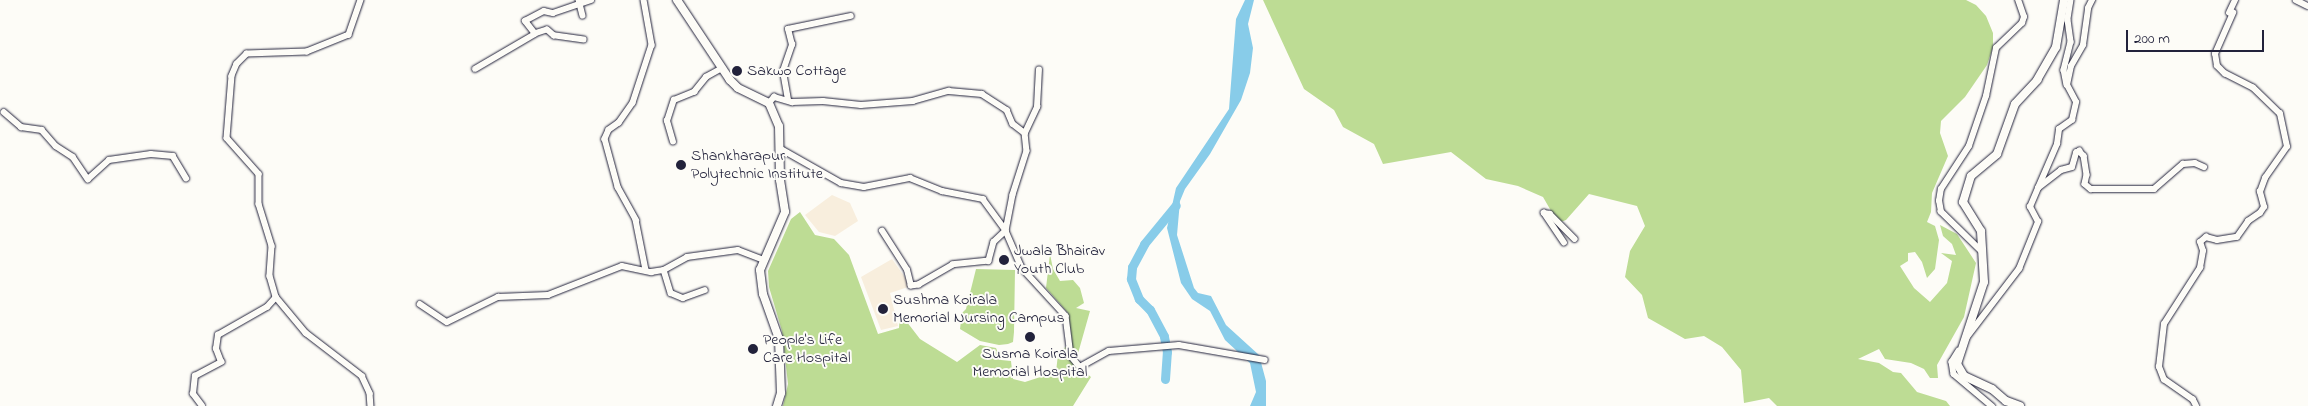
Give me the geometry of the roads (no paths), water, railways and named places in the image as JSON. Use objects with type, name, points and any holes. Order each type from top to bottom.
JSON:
[{"type":"street","points":[[361,0],[349,35],[307,52],[247,54],[233,72],[227,138],[259,174],[259,204],[272,246],[270,276],[276,297],[306,333],[362,376],[370,393],[371,406]]},
{"type":"street","points":[[535,34],[525,20],[544,11],[553,13],[580,2],[591,0]]},
{"type":"street","points":[[644,0],[652,45],[633,103],[619,123],[608,130],[605,140],[618,187],[636,220],[646,270]]},
{"type":"street","points":[[677,0],[722,68],[738,88],[769,103],[779,126],[780,172],[785,212],[762,259],[760,282],[779,339],[781,393],[777,406]]},
{"type":"street","points":[[1983,253],[1941,212],[1939,201],[1941,190],[1969,146],[1986,96],[1996,48],[2022,23],[2024,17],[2018,0]]},
{"type":"street","points":[[1966,339],[1984,282],[1981,231],[1963,202],[1971,176],[1997,154],[2015,104],[2037,80],[2056,47],[2064,0]]},
{"type":"street","points":[[1992,406],[1954,374],[1952,362],[1966,339],[2018,268],[2038,222],[2030,207],[2057,144],[2059,129],[2072,120],[2076,102],[2067,85],[2064,70],[2072,42],[2068,20],[2071,0]]},
{"type":"street","points":[[2067,85],[2071,66],[2082,45],[2088,8],[2092,0]]},
{"type":"street","points":[[2196,406],[2193,400],[2164,380],[2159,367],[2164,324],[2200,268],[2203,251],[2200,242],[2206,237],[2217,240],[2237,237],[2248,221],[2260,213],[2264,207],[2260,192],[2265,178],[2287,147],[2280,114],[2253,88],[2225,74],[2217,66],[2215,54],[2235,0]]},
{"type":"street","points":[[2296,0],[2308,6]]},
{"type":"street","points":[[580,2],[583,16]]},
{"type":"street","points":[[788,100],[783,71],[792,45],[788,29],[851,16]]},
{"type":"street","points":[[475,69],[535,34],[547,30],[554,36],[584,40]]},
{"type":"street","points":[[673,142],[667,121],[674,100],[694,92],[706,77],[722,68]]},
{"type":"street","points":[[882,231],[907,270],[911,286],[953,264],[989,260],[994,242],[1006,231],[1013,195],[1025,160],[1025,133],[1034,119],[1037,107],[1038,70]]},
{"type":"street","points":[[769,103],[774,97],[788,100],[861,105],[913,101],[949,91],[982,94],[1007,110],[1013,124],[1025,133]]},
{"type":"street","points":[[4,112],[21,127],[42,130],[56,146],[73,157],[88,179],[109,160],[151,154],[173,156],[186,178]]},
{"type":"street","points":[[781,149],[841,183],[864,187],[910,178],[942,191],[979,197],[1006,231],[1022,268],[1066,316],[1069,348],[1078,366],[1084,366],[1109,351],[1171,346],[1206,349],[1265,360]]},
{"type":"street","points":[[2038,188],[2061,170],[2072,167],[2076,153],[2079,151],[2084,156],[2087,175],[2085,184],[2091,190],[2154,189],[2183,164],[2195,163],[2204,167]]},
{"type":"street","points":[[1564,243],[1544,213],[1550,214],[1575,239]]},
{"type":"street","points":[[420,304],[447,322],[498,297],[548,295],[622,266],[646,270],[664,270],[687,257],[738,250],[762,259]]},
{"type":"street","points":[[664,270],[671,293],[683,298],[705,290]]},
{"type":"street","points":[[202,406],[193,394],[195,376],[221,362],[216,349],[218,334],[267,307],[276,297]]},
{"type":"street","points":[[1959,351],[1957,364],[1964,376],[1992,389],[2006,402],[2020,406]]},
{"type":"water","points":[[1245,0],[1254,0],[1248,24],[1253,48],[1250,73],[1241,100],[1210,154],[1185,189],[1180,201],[1177,235],[1194,288],[1198,293],[1211,296],[1226,325],[1259,355],[1266,381],[1266,406],[1250,406],[1256,392],[1250,363],[1225,340],[1210,311],[1192,299],[1181,283],[1167,228],[1176,188],[1229,109],[1236,19]]},
{"type":"waterway","points":[[1165,379],[1167,352],[1164,336],[1150,310],[1139,299],[1131,279],[1132,267],[1144,244],[1176,205]]},
{"type":"place","name":"Sakwo Cottage","points":[[737,71]]},
{"type":"place","name":"Shankharapur Polytechnic Institute","points":[[681,165]]},
{"type":"place","name":"Jwala Bhairav Youth Club","points":[[1004,260]]},
{"type":"place","name":"Sushma Koirala Memorial Nursing Campus","points":[[883,309]]},
{"type":"place","name":"Susma Koirala Memorial Hospital","points":[[1030,337]]},
{"type":"place","name":"People's Life Care Hospital","points":[[753,349]]}]
